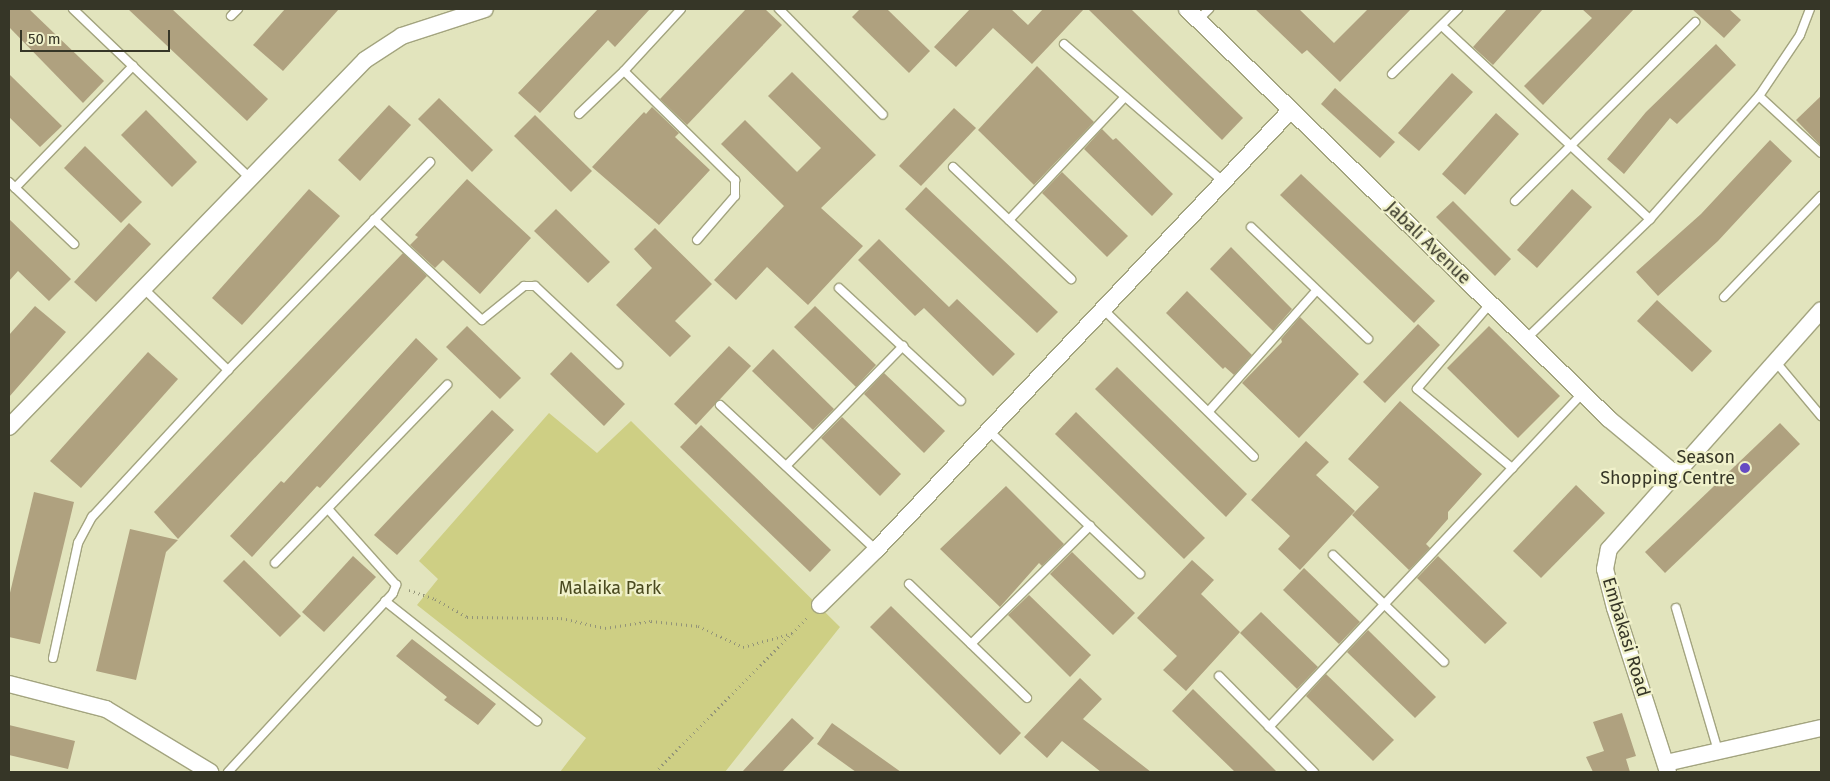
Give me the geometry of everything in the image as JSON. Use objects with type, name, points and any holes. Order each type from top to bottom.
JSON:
[{"type":"street","points":[[9,427],[144,289],[249,177],[365,60],[387,44],[485,9]]},
{"type":"street","name":"Jabali Avenue","points":[[1198,12],[1290,112],[1528,337],[1583,393],[1674,474]]},
{"type":"street","points":[[820,605],[876,550],[1290,112]]},
{"type":"street","name":"Embakasi Road","points":[[1667,768],[1605,568],[1609,549],[1821,310]]},
{"type":"street","points":[[9,684],[106,709],[210,772]]},
{"type":"street","points":[[1667,768],[1718,752],[1821,728]]},
{"type":"lane","points":[[73,9],[249,177]]},
{"type":"lane","points":[[231,16],[238,9]]},
{"type":"lane","points":[[579,114],[624,71],[681,9]]},
{"type":"lane","points":[[779,9],[883,115]]},
{"type":"lane","points":[[1392,74],[1458,9]]},
{"type":"lane","points":[[1528,337],[1650,220],[1758,96],[1800,35],[1810,9]]},
{"type":"lane","points":[[1516,201],[1570,145],[1696,22]]},
{"type":"lane","points":[[1442,26],[1650,220]]},
{"type":"lane","points":[[1064,44],[1224,182]]},
{"type":"lane","points":[[74,244],[12,185],[133,66]]},
{"type":"lane","points":[[624,71],[735,180],[735,196],[697,240]]},
{"type":"lane","points":[[1758,96],[1821,153]]},
{"type":"lane","points":[[1008,220],[1125,97]]},
{"type":"lane","points":[[53,658],[78,543],[85,528],[228,370],[430,162]]},
{"type":"lane","points":[[953,167],[1072,279]]},
{"type":"lane","points":[[1724,297],[1821,196]]},
{"type":"lane","points":[[374,220],[482,320],[524,286],[535,286],[618,364]]},
{"type":"lane","points":[[1251,227],[1368,339]]},
{"type":"lane","points":[[839,288],[961,401]]},
{"type":"lane","points":[[144,289],[228,370]]},
{"type":"lane","points":[[1209,411],[1316,291]]},
{"type":"lane","points":[[1491,302],[1417,389],[1512,468]]},
{"type":"lane","points":[[1103,310],[1209,411],[1254,457]]},
{"type":"lane","points":[[786,466],[903,346]]},
{"type":"lane","points":[[1775,361],[1821,416]]},
{"type":"lane","points":[[275,563],[447,386]]},
{"type":"lane","points":[[1269,727],[1583,393]]},
{"type":"lane","points":[[720,405],[876,550]]},
{"type":"lane","points":[[988,431],[1140,574]]},
{"type":"lane","points":[[228,772],[386,601],[396,585],[328,509]]},
{"type":"lane","points":[[971,644],[1090,526]]},
{"type":"lane","points":[[1333,555],[1444,662]]},
{"type":"lane","points":[[909,584],[1027,698]]},
{"type":"lane","points":[[386,601],[537,721]]},
{"type":"lane","points":[[1676,608],[1718,752]]},
{"type":"lane","points":[[1219,676],[1314,772]]},
{"type":"path","points":[[396,585],[435,599],[466,617],[561,618],[605,628],[650,621],[698,626],[743,648],[793,634]]},
{"type":"path","points":[[655,772],[820,605]]},
{"type":"green space","name":"Malaika Park","points":[[549,413],[597,453],[631,421],[840,627],[725,772],[560,772],[586,738],[417,605],[438,579],[419,561]]},
{"type":"building","points":[[9,9],[29,9],[104,81],[83,103],[9,27]]},
{"type":"building","points":[[128,9],[172,9],[268,99],[247,121]]},
{"type":"building","points":[[285,9],[339,9],[283,71],[253,45]]},
{"type":"building","points":[[598,9],[650,9],[615,47],[608,40],[540,113],[518,93]]},
{"type":"building","points":[[746,9],[765,9],[782,25],[687,125],[660,99]]},
{"type":"building","points":[[860,9],[887,9],[930,51],[909,73],[852,17]]},
{"type":"building","points":[[970,9],[1011,9],[1028,25],[1043,9],[1084,9],[1032,64],[993,28],[956,67],[934,47]]},
{"type":"building","points":[[1088,9],[1131,9],[1243,118],[1222,140]]},
{"type":"building","points":[[1255,9],[1299,9],[1334,43],[1368,9],[1411,9],[1340,82],[1307,50],[1302,54]]},
{"type":"building","points":[[1507,9],[1543,9],[1493,65],[1473,47]]},
{"type":"building","points":[[1582,9],[1634,9],[1543,105],[1524,86],[1592,18]]},
{"type":"building","points":[[1692,9],[1729,9],[1741,20],[1724,38]]},
{"type":"building","points":[[1716,44],[1736,65],[1677,124],[1670,118],[1624,174],[1607,159],[1646,112]]},
{"type":"building","points":[[1037,66],[1094,122],[1034,185],[978,130]]},
{"type":"building","points":[[792,72],[876,155],[821,208],[863,246],[808,305],[767,267],[736,300],[714,280],[784,206],[721,144],[745,120],[797,172],[821,148],[768,96]]},
{"type":"building","points":[[1452,73],[1473,92],[1419,151],[1398,133]]},
{"type":"building","points":[[9,74],[62,126],[40,147],[9,117]]},
{"type":"building","points":[[1335,88],[1395,142],[1380,158],[1321,104]]},
{"type":"building","points":[[1821,96],[1821,146],[1796,120]]},
{"type":"building","points":[[439,98],[493,150],[472,172],[418,119]]},
{"type":"building","points":[[389,105],[411,125],[360,181],[338,160]]},
{"type":"building","points":[[652,107],[679,133],[675,137],[710,170],[659,225],[592,167],[644,112],[646,114]]},
{"type":"building","points":[[954,108],[976,128],[921,186],[899,166]]},
{"type":"building","points":[[146,110],[197,162],[172,187],[121,135]]},
{"type":"building","points":[[1496,113],[1519,134],[1465,195],[1442,174]]},
{"type":"building","points":[[535,115],[592,171],[571,192],[514,136]]},
{"type":"building","points":[[1102,129],[1113,140],[1116,138],[1173,194],[1152,216],[1084,149]]},
{"type":"building","points":[[1770,140],[1792,161],[1718,241],[1658,296],[1636,272],[1701,214]]},
{"type":"building","points":[[85,146],[142,202],[121,223],[64,168]]},
{"type":"building","points":[[1062,172],[1128,236],[1107,257],[1042,193]]},
{"type":"building","points":[[1301,174],[1435,301],[1414,323],[1280,195]]},
{"type":"building","points":[[467,179],[531,238],[480,294],[443,260],[435,268],[410,245],[418,237],[415,235]]},
{"type":"building","points":[[926,187],[1058,312],[1037,333],[905,209]]},
{"type":"building","points":[[309,189],[340,216],[242,325],[212,298]]},
{"type":"building","points":[[1572,189],[1592,207],[1537,268],[1517,250]]},
{"type":"building","points":[[1453,201],[1511,259],[1495,276],[1436,217]]},
{"type":"building","points":[[556,209],[610,262],[588,283],[534,231]]},
{"type":"building","points":[[9,219],[71,279],[49,301],[18,271],[9,281]]},
{"type":"building","points":[[129,223],[151,244],[96,302],[74,282]]},
{"type":"building","points":[[655,228],[712,284],[675,321],[691,336],[670,357],[616,305],[652,268],[634,249]]},
{"type":"building","points":[[879,239],[949,307],[957,299],[1015,354],[993,376],[924,308],[915,316],[858,260]]},
{"type":"building","points":[[1231,247],[1292,309],[1273,331],[1210,269]]},
{"type":"building","points":[[403,253],[427,276],[178,539],[154,512]]},
{"type":"building","points":[[1187,291],[1252,355],[1234,375],[1225,367],[1223,369],[1166,313]]},
{"type":"building","points":[[1657,300],[1712,351],[1692,372],[1637,321]]},
{"type":"building","points":[[35,306],[66,332],[9,397],[9,335]]},
{"type":"building","points":[[815,306],[876,365],[856,387],[794,327]]},
{"type":"building","points":[[1300,317],[1359,374],[1299,438],[1242,383],[1282,342],[1281,339]]},
{"type":"building","points":[[1418,324],[1440,345],[1385,403],[1363,382]]},
{"type":"building","points":[[467,326],[521,378],[500,399],[446,347]]},
{"type":"building","points":[[1489,326],[1560,396],[1518,438],[1447,368]]},
{"type":"building","points":[[416,338],[438,359],[320,488],[317,486],[252,557],[230,536],[281,481],[284,483]]},
{"type":"building","points":[[729,346],[751,366],[696,425],[674,404]]},
{"type":"building","points":[[773,349],[834,409],[813,430],[752,371]]},
{"type":"building","points":[[148,352],[178,379],[81,488],[50,461]]},
{"type":"building","points":[[571,352],[625,404],[604,426],[550,374]]},
{"type":"building","points":[[1117,367],[1247,494],[1226,517],[1095,389]]},
{"type":"building","points":[[884,373],[945,431],[924,453],[864,394]]},
{"type":"building","points":[[1400,401],[1482,474],[1448,512],[1448,519],[1426,544],[1430,548],[1409,570],[1352,515],[1379,487],[1348,459]]},
{"type":"building","points":[[492,410],[514,430],[397,555],[374,535]]},
{"type":"building","points":[[1076,412],[1205,538],[1184,559],[1055,434]]},
{"type":"building","points":[[842,417],[901,474],[880,496],[821,438]]},
{"type":"building","points":[[1780,423],[1800,444],[1665,573],[1645,552]]},
{"type":"building","points":[[701,425],[831,550],[810,572],[680,447]]},
{"type":"building","points":[[1306,441],[1329,462],[1316,475],[1355,511],[1300,570],[1278,549],[1290,536],[1251,500]]},
{"type":"building","points":[[1576,485],[1605,513],[1541,578],[1513,551]]},
{"type":"building","points":[[1006,486],[1064,544],[1042,566],[1039,563],[1000,607],[940,549]]},
{"type":"building","points":[[34,492],[74,502],[40,644],[9,637],[9,597]]},
{"type":"building","points":[[130,529],[178,540],[166,552],[136,680],[96,671]]},
{"type":"building","points":[[1072,552],[1135,613],[1113,635],[1050,574]]},
{"type":"building","points":[[353,556],[376,577],[324,632],[302,612]]},
{"type":"building","points":[[1438,556],[1507,623],[1485,644],[1417,578]]},
{"type":"building","points":[[244,560],[301,616],[280,637],[223,581]]},
{"type":"building","points":[[1192,560],[1214,580],[1201,594],[1240,632],[1186,691],[1163,670],[1177,656],[1137,618]]},
{"type":"building","points":[[1304,568],[1360,622],[1339,644],[1283,590]]},
{"type":"building","points":[[1029,595],[1091,655],[1070,677],[1008,615]]},
{"type":"building","points":[[891,606],[1021,733],[1000,755],[870,627]]},
{"type":"building","points":[[1261,612],[1318,667],[1297,689],[1240,633]]},
{"type":"building","points":[[1368,630],[1436,697],[1415,718],[1347,652]]},
{"type":"building","points":[[412,639],[496,704],[478,725],[444,700],[447,697],[396,656]]},
{"type":"building","points":[[1326,674],[1394,740],[1373,761],[1306,696]]},
{"type":"building","points":[[1080,678],[1102,699],[1083,719],[1151,772],[1101,772],[1062,741],[1047,758],[1024,737]]},
{"type":"building","points":[[1193,689],[1277,772],[1235,772],[1172,711]]},
{"type":"building","points":[[1622,713],[1636,756],[1626,759],[1630,772],[1593,772],[1586,757],[1604,751],[1593,722]]},
{"type":"building","points":[[792,718],[814,738],[782,772],[742,772]]},
{"type":"building","points":[[832,723],[901,772],[856,772],[817,744]]},
{"type":"building","points":[[9,725],[75,741],[68,769],[9,755]]},
{"type":"place","name":"Season Shopping Centre","points":[[1745,468]]}]
